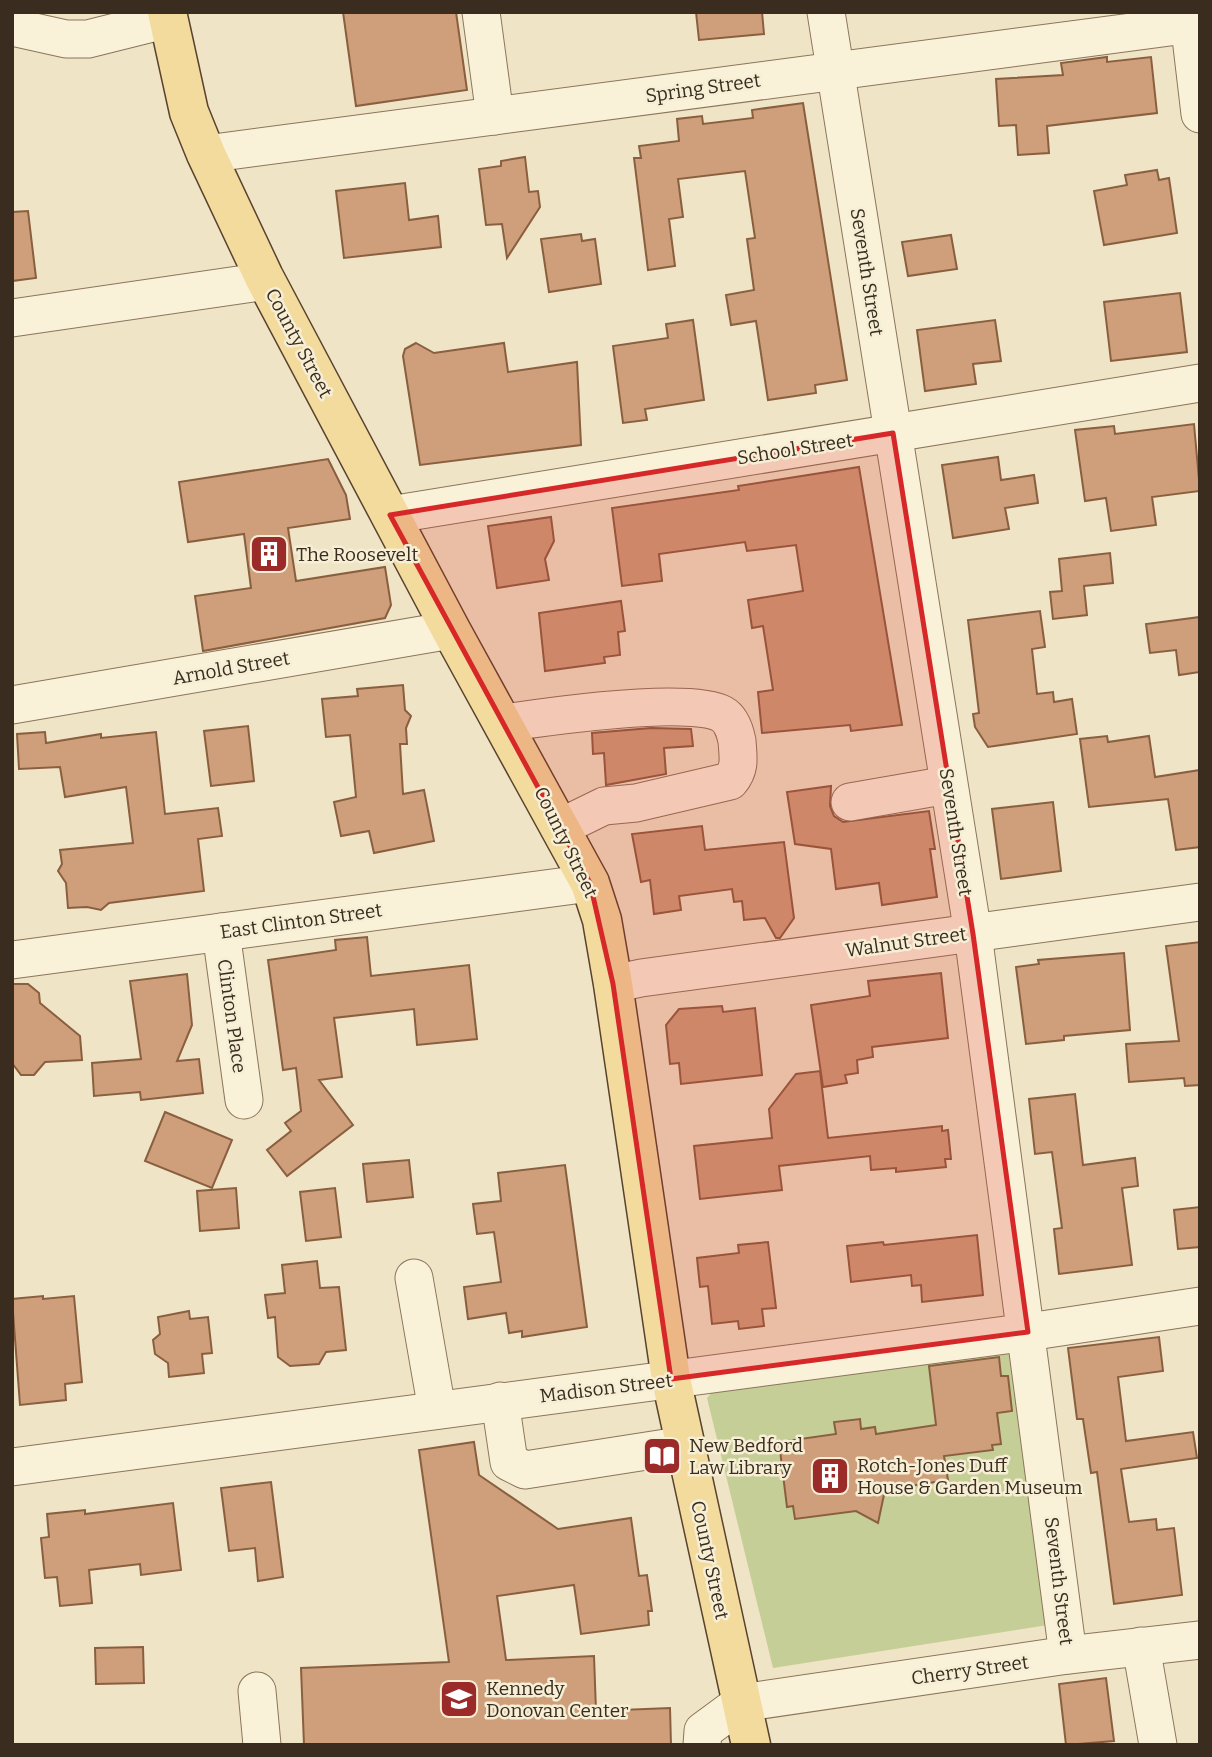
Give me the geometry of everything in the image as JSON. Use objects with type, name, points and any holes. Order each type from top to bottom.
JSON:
[{"type":"main road","name":"County Street","points":[[168,16],[190,112],[206,154],[267,281],[450,630],[504,723],[590,883],[601,920],[613,984],[671,1379],[751,1745]]},
{"type":"street","points":[[481,12],[495,116]]},
{"type":"street","name":"Seventh Street","points":[[826,12],[973,934],[1028,1332],[1068,1655]]},
{"type":"street","points":[[12,27],[66,39],[88,39],[168,16]]},
{"type":"street","points":[[1192,20],[1200,114]]},
{"type":"street","name":"Spring Street","points":[[206,154],[834,71],[1192,20]]},
{"type":"street","points":[[12,318],[267,281]]},
{"type":"street","name":"School Street","points":[[390,515],[1200,383]]},
{"type":"street","name":"Arnold Street","points":[[12,705],[450,630]]},
{"type":"street","points":[[504,723],[571,713],[700,708],[723,714],[732,725],[739,766],[730,781],[636,803],[604,806],[561,827]]},
{"type":"street","points":[[849,802],[948,785]]},
{"type":"street","name":"East Clinton Street","points":[[12,960],[590,883]]},
{"type":"street","name":"Walnut Street","points":[[613,984],[640,978],[1200,902]]},
{"type":"street","name":"Clinton Place","points":[[221,932],[244,1100]]},
{"type":"street","points":[[414,1278],[437,1410]]},
{"type":"street","name":"Madison Street","points":[[12,1467],[1028,1332],[1200,1306]]},
{"type":"street","points":[[500,1401],[509,1462],[525,1470],[685,1445]]},
{"type":"street","name":"Cherry Street","points":[[741,1703],[1068,1655],[1200,1640]]},
{"type":"street","points":[[1142,1646],[1157,1745]]},
{"type":"street","points":[[257,1691],[262,1745]]},
{"type":"street","points":[[702,1745],[703,1731],[741,1703]]},
{"type":"highlighted area","points":[[893,433],[973,934],[1028,1332],[671,1379],[613,984],[590,883],[390,515]]},
{"type":"green space","points":[[1010,1350],[1048,1625],[773,1668],[707,1398],[714,1390]]},
{"type":"building","points":[[343,12],[456,12],[467,90],[356,106]]},
{"type":"building","points":[[696,12],[762,12],[764,34],[699,40]]},
{"type":"building","points":[[1107,57],[1107,62],[1151,57],[1157,113],[1047,126],[1049,153],[1018,155],[1016,125],[999,126],[996,79],[1063,75],[1061,63]]},
{"type":"building","points":[[803,103],[847,380],[815,385],[816,393],[768,400],[756,321],[731,325],[726,295],[754,290],[747,239],[755,238],[745,171],[678,179],[683,217],[669,219],[675,266],[648,270],[634,158],[641,158],[639,146],[679,141],[677,119],[702,116],[703,124],[753,118],[752,110]]},
{"type":"building","points":[[525,157],[529,192],[538,191],[540,207],[507,258],[502,224],[486,225],[479,169],[501,166],[501,161]]},
{"type":"building","points":[[1157,170],[1159,180],[1169,178],[1177,233],[1104,245],[1094,191],[1127,185],[1125,175]]},
{"type":"building","points":[[405,183],[409,220],[438,216],[441,247],[344,258],[336,191]]},
{"type":"building","points":[[28,211],[36,278],[12,281],[12,212]]},
{"type":"building","points":[[581,234],[582,241],[595,239],[601,284],[549,292],[541,239]]},
{"type":"building","points":[[951,235],[957,269],[908,276],[902,242]]},
{"type":"building","points":[[1180,293],[1187,352],[1111,361],[1104,302]]},
{"type":"building","points":[[693,320],[704,400],[645,409],[647,420],[623,423],[613,346],[668,338],[666,324]]},
{"type":"building","points":[[995,320],[1001,361],[973,364],[976,384],[925,391],[917,330]]},
{"type":"building","points":[[416,343],[434,353],[504,343],[508,372],[577,362],[581,445],[420,465],[403,356],[405,349]]},
{"type":"building","points":[[1194,424],[1200,491],[1152,497],[1156,525],[1111,531],[1106,498],[1085,501],[1075,430],[1114,426],[1115,434]]},
{"type":"building","points":[[998,457],[1001,480],[1034,475],[1038,503],[1005,508],[1009,529],[953,538],[942,465]]},
{"type":"building","name":"The Roosevelt","points":[[328,459],[346,495],[350,519],[288,528],[296,581],[385,567],[391,605],[385,618],[203,651],[195,596],[251,588],[244,534],[188,542],[179,482]]},
{"type":"building","points":[[859,467],[902,725],[851,731],[850,725],[762,733],[758,692],[773,690],[763,626],[752,628],[748,600],[803,591],[796,545],[747,551],[745,542],[659,554],[662,581],[622,586],[612,508],[739,490],[738,486]]},
{"type":"building","points":[[551,517],[554,541],[545,559],[549,580],[497,588],[488,526]]},
{"type":"building","points":[[1110,553],[1113,583],[1084,586],[1087,615],[1053,619],[1050,592],[1062,591],[1059,559]]},
{"type":"building","points":[[621,601],[625,631],[618,632],[620,655],[604,657],[605,663],[545,671],[539,613]]},
{"type":"building","points":[[1040,611],[1045,647],[1032,649],[1037,694],[1053,692],[1054,702],[1072,699],[1077,734],[988,747],[975,727],[973,714],[979,713],[968,620]]},
{"type":"building","points":[[1200,617],[1200,672],[1179,675],[1176,650],[1150,653],[1146,624]]},
{"type":"building","points":[[403,685],[405,710],[411,716],[406,728],[407,744],[400,744],[403,794],[424,790],[434,841],[374,853],[369,831],[341,836],[334,802],[356,797],[350,735],[326,737],[322,699],[358,696],[357,689]]},
{"type":"building","points":[[248,726],[254,781],[211,786],[204,731]]},
{"type":"building","points":[[651,728],[691,729],[693,746],[664,748],[666,774],[606,785],[604,753],[593,754],[592,733]]},
{"type":"building","points":[[45,732],[46,743],[101,734],[101,738],[156,732],[165,814],[218,808],[222,836],[198,839],[204,891],[109,903],[101,910],[87,907],[68,908],[66,883],[58,871],[62,864],[60,850],[133,843],[126,787],[65,797],[60,767],[19,769],[17,734]]},
{"type":"building","points":[[1107,736],[1108,742],[1149,736],[1155,777],[1200,770],[1200,847],[1176,850],[1168,799],[1089,807],[1080,739]]},
{"type":"building","points":[[831,786],[830,806],[834,816],[843,822],[929,811],[935,849],[930,849],[937,897],[882,905],[879,883],[836,889],[831,849],[795,844],[787,792]]},
{"type":"building","points":[[1053,802],[1061,871],[1001,879],[992,809]]},
{"type":"building","points":[[702,826],[705,850],[784,842],[794,918],[780,938],[776,938],[765,918],[744,920],[742,901],[734,902],[732,889],[679,896],[681,910],[654,914],[650,880],[641,882],[632,834]]},
{"type":"building","points":[[367,937],[371,976],[469,965],[477,1039],[417,1045],[414,1009],[334,1018],[342,1077],[319,1080],[353,1125],[287,1176],[267,1150],[291,1131],[285,1123],[301,1111],[296,1068],[283,1070],[268,960],[336,950],[335,940]]},
{"type":"building","points":[[1200,942],[1200,1085],[1185,1086],[1184,1078],[1129,1082],[1126,1044],[1179,1041],[1166,946]]},
{"type":"building","points":[[1124,953],[1130,1030],[1064,1036],[1064,1040],[1026,1044],[1016,967],[1039,964],[1038,960]]},
{"type":"building","points":[[941,973],[948,1038],[872,1047],[873,1057],[857,1060],[858,1073],[845,1075],[847,1083],[823,1087],[811,1005],[870,996],[868,981]]},
{"type":"building","points":[[187,974],[192,1025],[177,1061],[199,1059],[203,1093],[141,1100],[140,1092],[94,1096],[92,1063],[141,1059],[130,981]]},
{"type":"building","points":[[12,984],[28,984],[39,993],[40,1003],[80,1036],[82,1060],[45,1062],[34,1075],[21,1075],[12,1063]]},
{"type":"building","points":[[722,1006],[723,1012],[755,1008],[762,1075],[681,1084],[679,1063],[670,1064],[666,1025],[679,1009]]},
{"type":"building","points":[[820,1071],[828,1138],[942,1126],[942,1131],[948,1130],[951,1159],[945,1159],[946,1167],[896,1172],[896,1168],[871,1170],[870,1156],[779,1166],[782,1190],[700,1199],[694,1146],[772,1138],[769,1109],[796,1074]]},
{"type":"building","points":[[1075,1094],[1083,1165],[1135,1158],[1138,1186],[1122,1188],[1132,1265],[1059,1274],[1054,1229],[1062,1228],[1052,1152],[1035,1154],[1029,1099]]},
{"type":"building","points":[[165,1112],[232,1140],[212,1188],[145,1161]]},
{"type":"building","points":[[409,1160],[413,1197],[367,1202],[363,1164]]},
{"type":"building","points":[[565,1165],[587,1327],[522,1337],[522,1331],[509,1333],[506,1313],[468,1319],[464,1287],[501,1282],[494,1232],[477,1234],[473,1204],[501,1201],[498,1173]]},
{"type":"building","points":[[236,1188],[239,1228],[200,1231],[197,1191]]},
{"type":"building","points":[[335,1188],[341,1237],[306,1241],[300,1192]]},
{"type":"building","points":[[1200,1207],[1200,1247],[1178,1249],[1174,1210]]},
{"type":"building","points":[[977,1235],[983,1295],[922,1302],[921,1285],[912,1286],[911,1275],[851,1282],[847,1246],[883,1242],[884,1245]]},
{"type":"building","points":[[768,1242],[776,1308],[762,1309],[764,1326],[739,1329],[738,1321],[712,1324],[708,1286],[700,1287],[697,1258],[739,1253],[738,1245]]},
{"type":"building","points":[[317,1261],[320,1288],[339,1287],[346,1350],[326,1352],[319,1364],[290,1366],[278,1357],[275,1317],[268,1318],[265,1295],[285,1293],[282,1265]]},
{"type":"building","points":[[43,1296],[43,1299],[74,1296],[82,1382],[65,1384],[66,1400],[20,1405],[12,1299]]},
{"type":"building","points":[[189,1311],[190,1319],[208,1317],[212,1353],[202,1354],[204,1373],[169,1377],[168,1363],[155,1354],[153,1340],[160,1334],[158,1317]]},
{"type":"building","points":[[1159,1337],[1163,1371],[1118,1377],[1126,1441],[1193,1432],[1197,1458],[1121,1469],[1129,1522],[1156,1519],[1157,1530],[1174,1528],[1182,1595],[1114,1604],[1097,1472],[1091,1473],[1083,1419],[1077,1419],[1068,1348]]},
{"type":"building","points":[[999,1357],[1001,1376],[1008,1376],[1012,1411],[997,1413],[1001,1444],[992,1445],[993,1450],[944,1456],[948,1480],[885,1490],[878,1523],[856,1511],[795,1519],[793,1506],[787,1507],[779,1442],[836,1434],[834,1422],[860,1419],[861,1429],[875,1427],[876,1434],[936,1425],[929,1366]]},
{"type":"building","points":[[474,1442],[479,1475],[558,1529],[631,1518],[639,1576],[647,1575],[652,1611],[648,1611],[649,1625],[581,1634],[574,1585],[497,1596],[506,1660],[594,1656],[596,1711],[670,1708],[671,1745],[304,1745],[301,1668],[449,1662],[419,1450]]},
{"type":"building","points":[[271,1482],[283,1577],[258,1581],[255,1548],[229,1551],[221,1488]]},
{"type":"building","points":[[173,1503],[181,1570],[141,1575],[140,1564],[89,1570],[92,1603],[60,1606],[57,1577],[45,1578],[41,1538],[49,1537],[47,1514],[85,1510],[85,1514]]},
{"type":"building","points":[[143,1647],[144,1683],[96,1684],[95,1648]]},
{"type":"building","points":[[1106,1678],[1114,1741],[1066,1745],[1059,1684]]},
{"type":"place","name":"The Roosevelt","points":[[269,554]]},
{"type":"place","name":"New Bedford Law Library","points":[[662,1456]]},
{"type":"place","name":"Rotch-Jones Duff House & Garden Museum","points":[[830,1476]]},
{"type":"place","name":"Kennedy Donovan Center","points":[[459,1699]]}]
